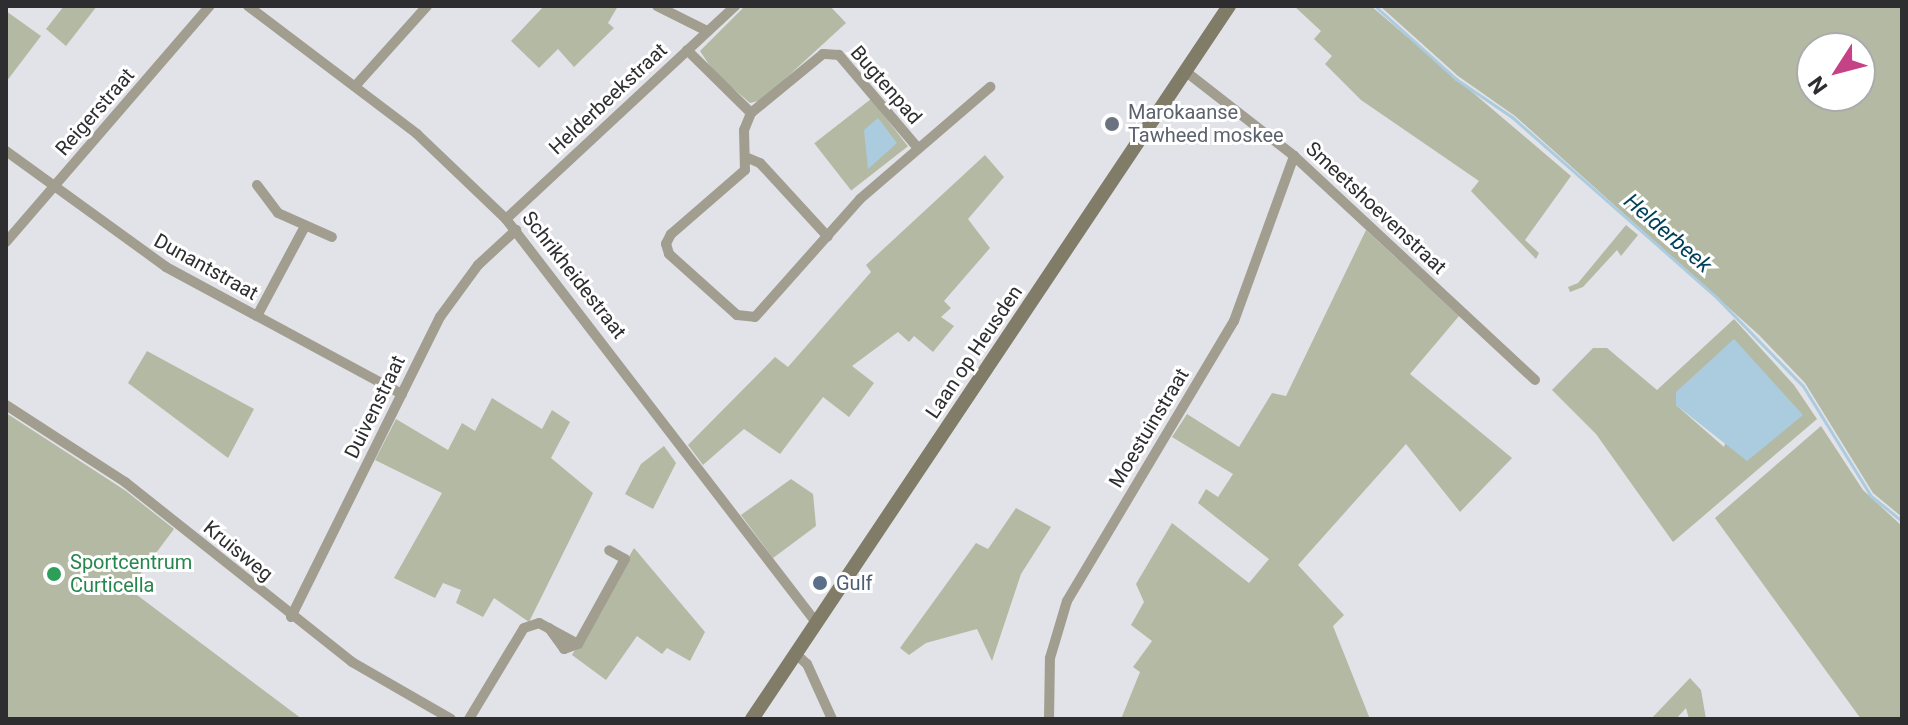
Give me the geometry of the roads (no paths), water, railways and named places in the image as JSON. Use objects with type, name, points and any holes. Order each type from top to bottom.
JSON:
[{"type":"street","name":"Reigerstraat","points":[[6,242],[210,6]]},
{"type":"street","name":"Schrikheidestraat","points":[[248,6],[357,84],[506,219],[815,621]]},
{"type":"street","points":[[357,84],[427,6]]},
{"type":"street","points":[[657,6],[707,31]]},
{"type":"street","name":"Helderbeekstraat","points":[[506,219],[735,6]]},
{"type":"street","name":"Laan op Heusden","points":[[752,719],[1229,6]]},
{"type":"street","points":[[687,50],[751,113],[744,130],[748,158],[760,163],[828,237]]},
{"type":"street","name":"Bugtenpad","points":[[751,113],[818,57],[834,53],[917,147]]},
{"type":"street","name":"Smeetshoevenstraat","points":[[1185,71],[1294,156],[1535,380]]},
{"type":"street","name":"Bugtenpad","points":[[748,158],[741,173],[668,238],[666,248],[675,261],[750,320],[917,147],[990,87]]},
{"type":"street","name":"Dunantstraat","points":[[6,151],[159,263],[402,394]]},
{"type":"street","name":"Moestuinstraat","points":[[1049,719],[1050,658],[1067,601],[1234,321],[1294,156]]},
{"type":"street","points":[[257,185],[273,210],[304,228],[332,237]]},
{"type":"street","points":[[257,316],[304,228]]},
{"type":"street","name":"Duivenstraat","points":[[291,617],[454,295],[516,230]]},
{"type":"street","name":"Kruisweg","points":[[6,405],[125,482],[291,617],[352,662],[451,719]]},
{"type":"street","points":[[469,719],[519,631],[539,623],[578,644],[625,559],[609,550]]},
{"type":"street","points":[[795,653],[807,664],[832,719]]},
{"type":"water","points":[[878,118],[897,143],[868,169],[864,130]]},
{"type":"water","points":[[1734,339],[1803,415],[1747,461],[1676,405],[1676,392]]},
{"type":"waterway","name":"Helderbeek","points":[[1375,6],[1456,79],[1512,117],[1717,298],[1803,386],[1871,496],[1902,521]]},
{"type":"place","name":"Marokaanse Tawheed moskee","points":[[1112,124]]},
{"type":"place","name":"Sportcentrum Curticella","points":[[54,574]]},
{"type":"place","name":"Gulf","points":[[820,583]]}]
